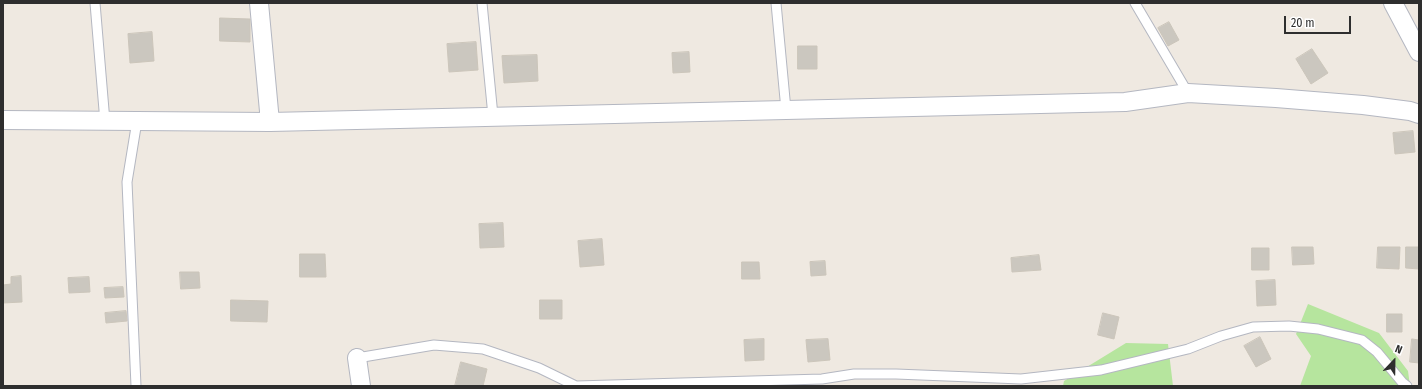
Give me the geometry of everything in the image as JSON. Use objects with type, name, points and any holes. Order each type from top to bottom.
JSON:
[{"type":"street","points":[[259,3],[270,122]]},
{"type":"street","points":[[1393,3],[1419,52]]},
{"type":"street","points":[[3,120],[105,122],[270,122],[1125,102],[1188,92],[1363,105],[1410,111],[1419,114]]},
{"type":"street","points":[[357,358],[361,386]]},
{"type":"lane","points":[[95,3],[105,122]]},
{"type":"lane","points":[[482,3],[493,116]]},
{"type":"lane","points":[[776,3],[786,110]]},
{"type":"lane","points":[[1135,3],[1188,92]]},
{"type":"lane","points":[[136,386],[127,182],[137,121]]},
{"type":"lane","points":[[357,358],[434,345],[483,349],[539,368],[576,386],[822,379],[854,374],[896,374],[1021,379],[1101,370],[1188,349],[1221,336],[1253,326],[1289,326],[1318,329],[1362,340],[1377,352],[1407,386]]},
{"type":"green space","points":[[1308,304],[1379,333],[1408,371],[1410,386],[1300,386],[1311,356],[1296,334]]},
{"type":"green space","points":[[1126,343],[1168,344],[1173,386],[1063,386],[1064,381]]},
{"type":"building","points":[[220,18],[250,19],[250,42],[220,41]]},
{"type":"building","points":[[1169,22],[1179,40],[1168,46],[1158,28]]},
{"type":"building","points":[[152,32],[154,61],[130,63],[128,34]]},
{"type":"building","points":[[476,42],[478,70],[449,72],[447,44]]},
{"type":"building","points":[[798,46],[817,46],[817,69],[798,69]]},
{"type":"building","points":[[1312,49],[1328,73],[1311,84],[1296,59]]},
{"type":"building","points":[[689,52],[690,72],[673,73],[672,53]]},
{"type":"building","points":[[537,55],[538,81],[504,83],[502,56]]},
{"type":"building","points":[[1413,131],[1415,152],[1395,154],[1393,133]]},
{"type":"building","points":[[503,223],[504,247],[480,248],[479,224]]},
{"type":"building","points":[[602,239],[604,265],[580,267],[578,241]]},
{"type":"building","points":[[1292,247],[1313,247],[1314,264],[1293,265]]},
{"type":"building","points":[[1378,247],[1400,247],[1399,269],[1377,268]]},
{"type":"building","points":[[1406,247],[1419,247],[1419,269],[1406,268]]},
{"type":"building","points":[[1252,248],[1269,248],[1269,270],[1252,270]]},
{"type":"building","points":[[300,254],[325,254],[326,277],[300,277]]},
{"type":"building","points":[[1039,255],[1041,270],[1012,272],[1011,258]]},
{"type":"building","points":[[825,261],[826,275],[811,276],[810,262]]},
{"type":"building","points":[[742,262],[759,262],[760,279],[742,279]]},
{"type":"building","points":[[180,272],[199,272],[200,288],[181,289]]},
{"type":"building","points":[[21,276],[22,302],[3,303],[3,285],[11,284],[11,277]]},
{"type":"building","points":[[89,277],[90,292],[69,293],[68,278]]},
{"type":"building","points":[[1275,280],[1276,305],[1257,306],[1256,281]]},
{"type":"building","points":[[123,287],[124,297],[105,298],[104,288]]},
{"type":"building","points":[[231,300],[268,301],[267,322],[231,321]]},
{"type":"building","points":[[540,300],[562,300],[562,319],[540,319]]},
{"type":"building","points":[[126,311],[127,321],[106,323],[105,313]]},
{"type":"building","points":[[1103,313],[1119,317],[1114,339],[1098,335]]},
{"type":"building","points":[[1387,314],[1402,314],[1402,332],[1387,332]]},
{"type":"building","points":[[1260,337],[1271,359],[1256,367],[1244,346]]},
{"type":"building","points":[[764,339],[764,360],[745,361],[744,340]]},
{"type":"building","points":[[828,339],[830,360],[808,362],[806,340]]},
{"type":"building","points":[[1412,339],[1419,340],[1419,363],[1410,362]]},
{"type":"building","points":[[461,362],[487,369],[483,386],[455,386]]}]
